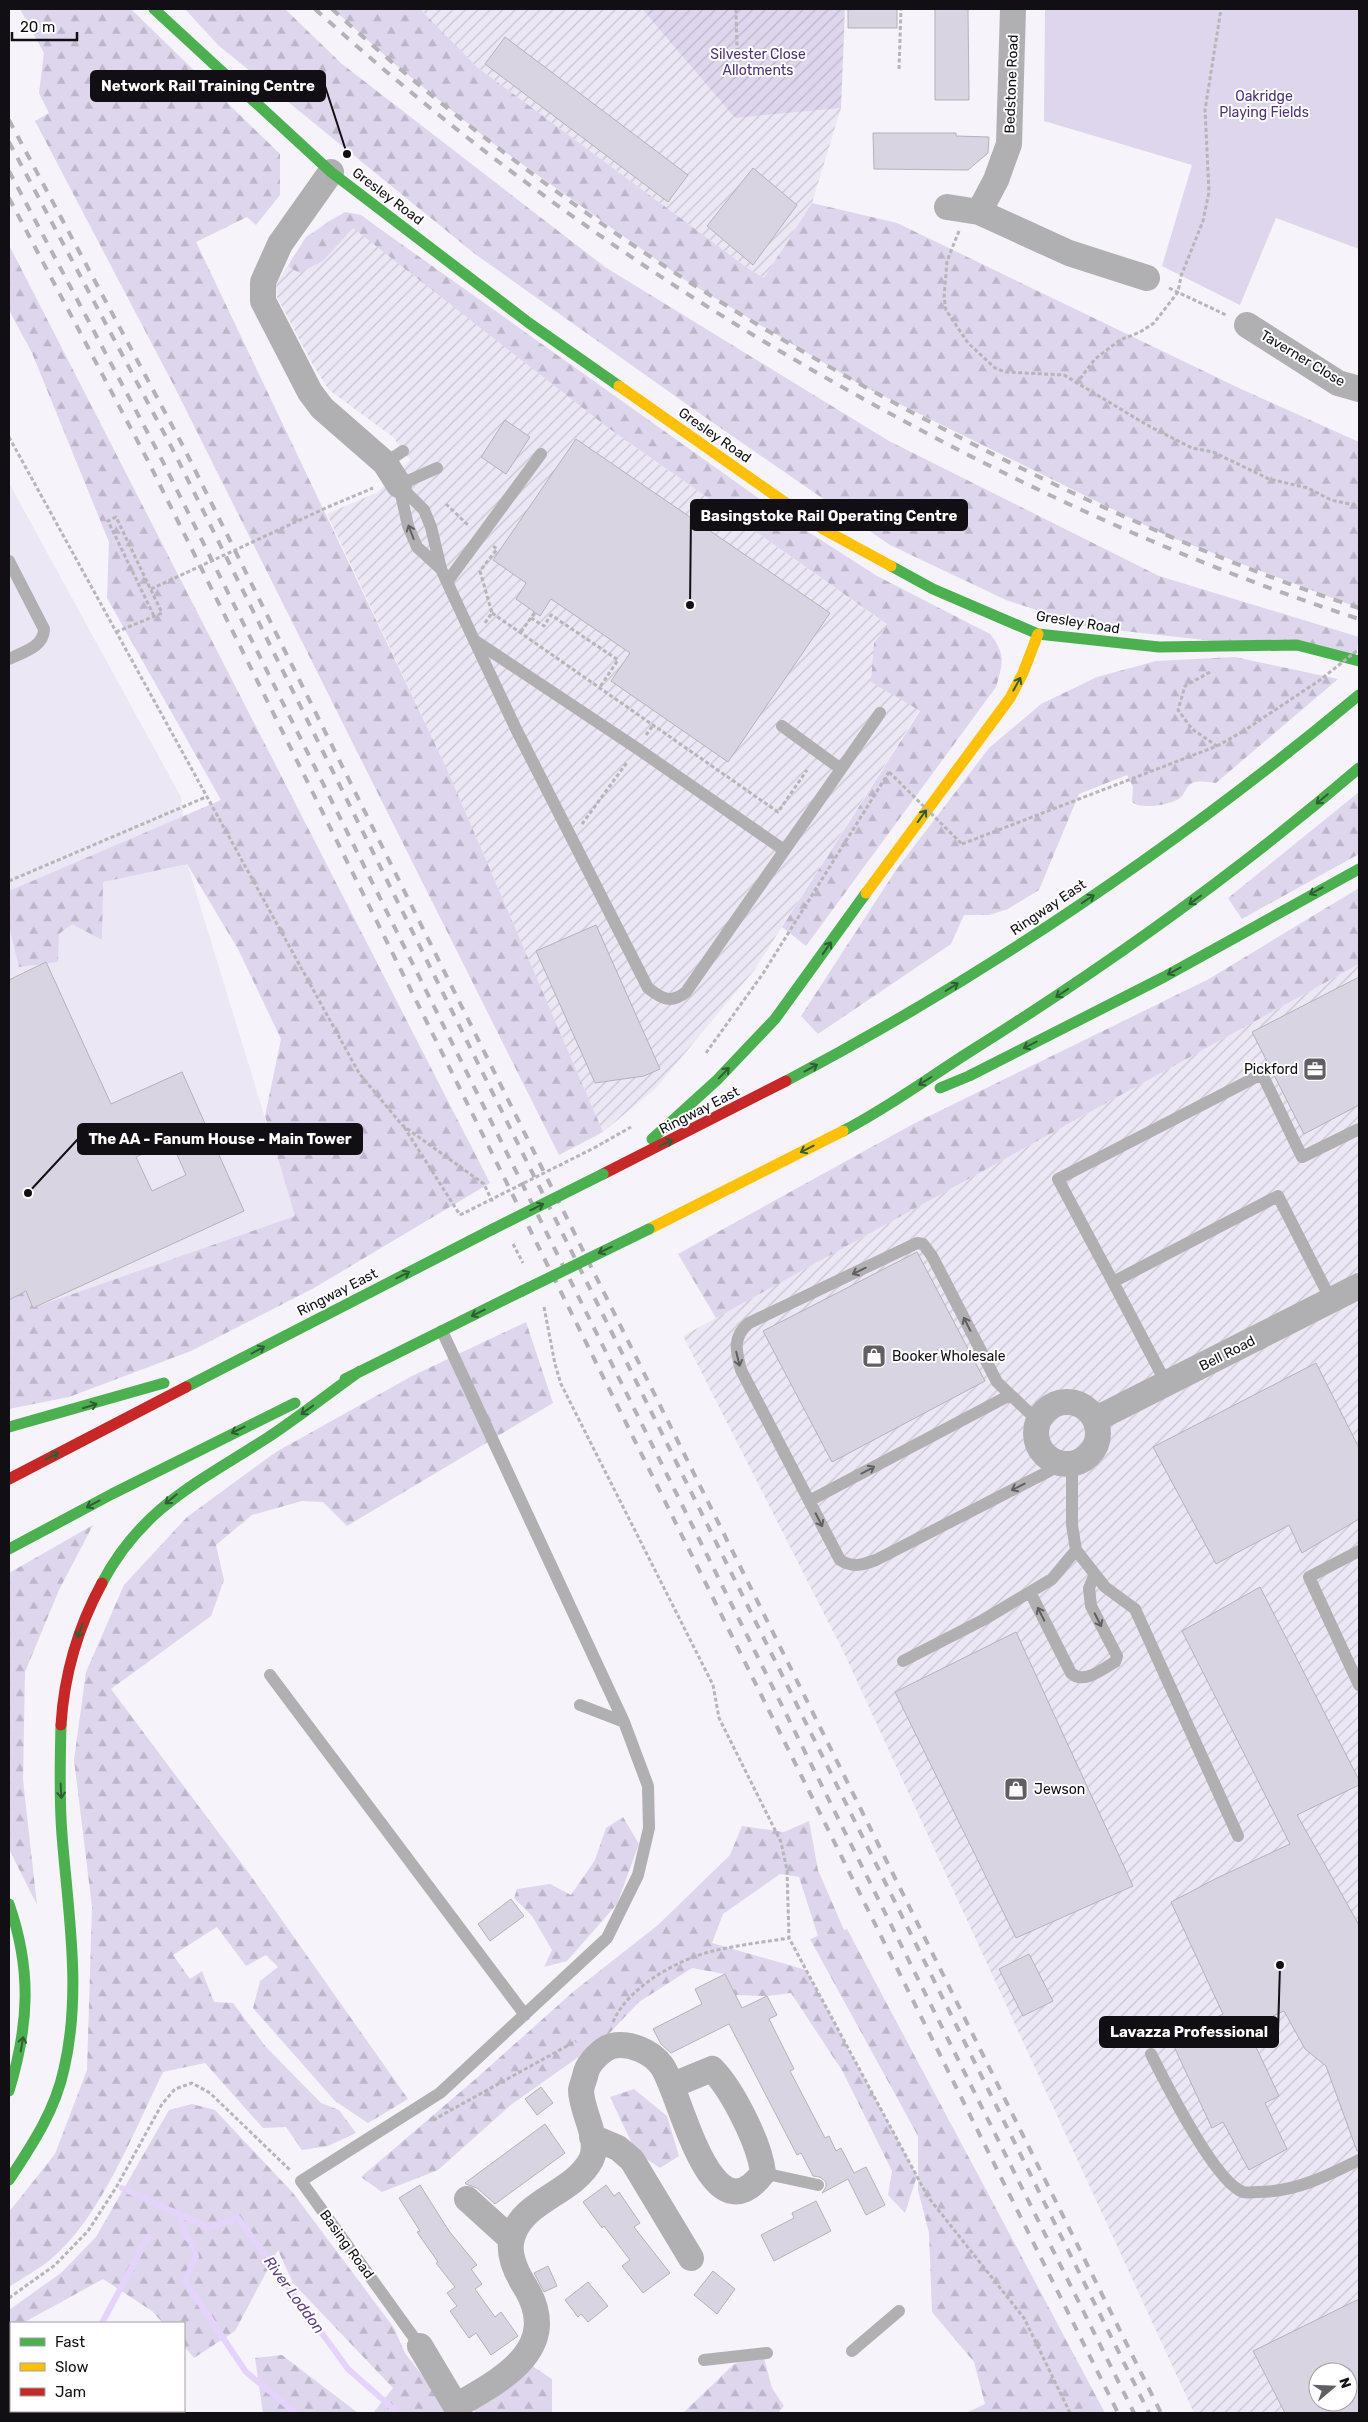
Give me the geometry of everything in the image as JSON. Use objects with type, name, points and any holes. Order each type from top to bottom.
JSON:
[{"type":"main road","name":"Gresley Road","points":[[154,9],[332,172],[529,323],[823,529],[933,589],[1038,634],[1159,647],[1297,645],[1359,661]]},
{"type":"main road","points":[[622,1164],[717,1080],[775,1019],[977,740],[1010,698],[1023,673],[1038,634]]},
{"type":"main road","name":"Ringway East","points":[[9,1479],[493,1229],[762,1095],[882,1029],[1000,957],[1120,877],[1359,695]]},
{"type":"main road","points":[[851,1127],[1006,1030],[1208,891],[1287,830],[1359,768]]},
{"type":"main road","points":[[9,1549],[233,1433],[649,1229],[851,1127],[969,1076],[1156,981],[1359,869]]},
{"type":"main road","points":[[9,1427],[234,1362]]},
{"type":"main road","points":[[9,2180],[34,2147],[55,2096],[68,2050],[73,2016],[74,1944],[62,1820],[60,1770],[62,1716],[72,1656],[93,1599],[120,1553],[136,1533],[170,1500],[220,1464],[269,1437],[360,1371]]},
{"type":"main road","points":[[9,1904],[24,1953],[28,1985],[21,2049],[9,2091]]},
{"type":"street","name":"Bedstone Road","points":[[964,210],[996,180],[1009,144],[1013,9]]},
{"type":"street","points":[[332,172],[280,244],[263,282],[264,302],[310,392],[322,408],[396,466]]},
{"type":"street","points":[[964,210],[1069,252],[1147,278]]},
{"type":"street","name":"Taverner Close","points":[[1247,325],[1338,383],[1359,390]]},
{"type":"street","name":"Bell Road","points":[[1096,1419],[1359,1286]]},
{"type":"street","points":[[1058,1403],[1080,1404],[1096,1419],[1098,1430],[1097,1443],[1088,1458],[1067,1465],[1051,1461],[1042,1452],[1036,1437],[1038,1421],[1044,1412],[1058,1403]]},
{"type":"street","points":[[458,2409],[497,2382],[524,2360],[534,2340],[537,2320],[531,2297],[511,2257],[511,2239],[519,2222],[583,2173],[592,2158],[592,2137],[581,2089],[587,2068],[598,2055],[610,2031],[626,2045],[647,2052],[662,2065],[673,2085],[696,2147],[718,2185],[730,2191],[742,2191],[754,2185],[762,2173],[761,2156],[754,2137],[724,2081],[712,2069],[673,2085]]},
{"type":"street","points":[[592,2137],[618,2148],[632,2160],[691,2258]]},
{"type":"street","points":[[467,2199],[511,2239]]},
{"type":"street","name":"Basing Road","points":[[420,2346],[458,2409]]},
{"type":"lane","points":[[447,582],[541,454]]},
{"type":"lane","points":[[396,466],[437,468]]},
{"type":"lane","points":[[396,466],[424,510],[447,582],[572,838],[648,988],[663,1000],[677,999],[686,992],[880,713]]},
{"type":"lane","points":[[396,466],[408,526],[417,547],[441,568]]},
{"type":"lane","points":[[9,561],[44,629],[43,638],[38,644],[9,659]]},
{"type":"lane","points":[[474,640],[638,749],[784,850]]},
{"type":"lane","points":[[782,726],[841,769]]},
{"type":"lane","points":[[1166,1383],[1058,1179],[1262,1074],[1302,1158],[1359,1129]]},
{"type":"lane","points":[[1113,1282],[1278,1196],[1331,1300]]},
{"type":"lane","points":[[1038,1421],[997,1382],[932,1256],[923,1244],[917,1243],[749,1323],[736,1339],[736,1351],[741,1370],[840,1560],[848,1565],[860,1566],[876,1560],[962,1515],[1067,1465],[1076,1550],[1105,1587],[1134,1608],[1238,1836]]},
{"type":"lane","points":[[301,2181],[440,2093],[608,1938],[638,1875],[649,1828],[648,1786],[624,1722],[442,1331]]},
{"type":"lane","points":[[809,1501],[1010,1395]]},
{"type":"lane","points":[[903,1661],[983,1620],[1052,1579],[1076,1550]]},
{"type":"lane","points":[[1359,1551],[1309,1577],[1359,1685]]},
{"type":"lane","points":[[1030,1592],[1071,1673],[1076,1678],[1083,1679],[1115,1662],[1117,1656],[1091,1606],[1089,1588],[1095,1574]]},
{"type":"lane","points":[[270,1675],[525,2015]]},
{"type":"lane","points":[[580,1705],[624,1722]]},
{"type":"lane","points":[[1151,2054],[1177,2108],[1201,2146],[1229,2182],[1243,2192],[1280,2192],[1322,2178],[1359,2160]]},
{"type":"lane","points":[[762,2173],[818,2185]]},
{"type":"lane","name":"Basing Road","points":[[301,2181],[420,2346]]},
{"type":"lane","points":[[852,2351],[899,2311]]},
{"type":"lane","points":[[704,2360],[767,2353]]},
{"type":"path","points":[[736,9],[737,49]]},
{"type":"path","points":[[899,69],[901,9]]},
{"type":"path","points":[[1076,384],[1095,359],[1120,340],[1140,332],[1154,323],[1178,292],[1181,276],[1203,221],[1209,192],[1205,110],[1221,9]]},
{"type":"path","points":[[964,210],[947,261],[944,297],[949,316],[968,343],[995,368],[1005,372],[1064,375],[1076,384],[1192,448],[1213,452],[1270,479],[1308,488],[1331,500],[1359,506]]},
{"type":"path","points":[[1147,278],[1247,325]]},
{"type":"path","points":[[9,437],[359,1073],[402,1125],[460,1215],[594,1148],[636,1124]]},
{"type":"path","points":[[150,589],[373,488]]},
{"type":"path","points":[[446,504],[480,536],[497,548],[480,571],[492,612],[778,812],[807,770]]},
{"type":"path","points":[[116,632],[162,613],[116,517],[108,521],[154,616]]},
{"type":"path","points":[[474,640],[492,612]]},
{"type":"path","points":[[521,632],[535,612]]},
{"type":"path","points":[[531,618],[544,626],[551,615],[618,660],[600,687]]},
{"type":"path","points":[[705,1055],[764,972],[889,772],[962,844],[1217,746],[1242,732],[1320,680],[1359,649]]},
{"type":"path","points":[[1329,670],[1337,672]]},
{"type":"path","points":[[1211,671],[1184,686],[1178,710],[1192,728],[1217,746]]},
{"type":"path","points":[[572,838],[638,749],[654,724]]},
{"type":"path","points":[[9,881],[206,797]]},
{"type":"path","points":[[402,1125],[484,1184]]},
{"type":"path","points":[[544,1307],[555,1364],[561,1384],[713,1684],[719,1718],[781,1842],[787,1870],[789,1938],[928,2197],[1024,2318],[1070,2413]]},
{"type":"path","points":[[610,2031],[628,1998],[660,1972],[711,1951],[789,1938]]},
{"type":"path","points":[[432,2120],[579,2040]]},
{"type":"path","points":[[9,2298],[55,2265],[88,2231],[117,2186],[162,2104],[175,2089],[192,2083],[210,2093],[301,2181]]},
{"type":"shaded area","points":[[420,9],[642,9],[735,118],[841,108],[812,203],[764,278],[749,269],[477,67]]},
{"type":"shaded area","points":[[338,215],[607,427],[947,667],[755,969],[656,1088],[603,1132],[446,767],[327,514],[378,492],[410,460],[393,437],[329,390],[313,365],[277,297],[276,284],[306,237]]},
{"type":"shaded area","points":[[9,483],[181,797],[187,863],[295,1216],[9,1356]]},
{"type":"shaded area","points":[[1359,964],[1359,2413],[1194,2413],[844,1653],[683,1336]]},
{"type":"green space","points":[[20,9],[131,9],[280,154],[280,195],[256,225],[247,217],[196,242],[446,767],[603,1132],[559,1155],[173,384],[35,121],[49,113],[39,93],[44,53]]},
{"type":"green space","points":[[185,9],[285,9],[342,64],[605,267],[889,441],[1159,576],[1359,637],[1356,657],[1088,627],[1006,600],[890,545],[699,413],[475,254],[218,45]]},
{"type":"green space","points":[[333,9],[420,9],[477,67],[749,269],[764,278],[812,203],[897,223],[1241,389],[1359,442],[1359,608],[1165,535],[861,385],[685,280],[487,139],[391,61]]},
{"type":"green space","name":"Silvester Close Allotments","points":[[642,9],[845,9],[841,108],[735,118]]},
{"type":"green space","name":"Oakridge Playing Fields","points":[[1045,9],[1359,9],[1359,249],[1276,218],[1240,305],[1162,266],[1192,165],[1044,121]]},
{"type":"green space","points":[[345,212],[361,215],[785,517],[877,576],[990,634],[999,647],[1002,659],[996,687],[806,946],[782,927],[920,711],[871,682],[874,643],[888,625],[607,427],[353,228],[323,261],[299,273],[288,266],[306,237]]},
{"type":"green space","points":[[9,245],[490,1183],[314,1288],[191,1351],[69,1397],[9,1409],[9,1300],[26,1291],[33,1308],[295,1216],[265,1116],[281,1039],[238,949],[187,864],[103,882],[102,940],[72,924],[59,934],[58,962],[19,967],[9,926],[9,891],[221,800],[107,598],[109,542],[32,353],[9,310]]},
{"type":"green space","points":[[1235,657],[1338,679],[1216,783],[1201,781],[1192,783],[1180,798],[1170,803],[1156,806],[1142,806],[1132,802],[1133,787],[1127,775],[1079,794],[1039,890],[1008,909],[989,915],[964,915],[951,944],[818,1034],[801,1016],[896,870],[989,748],[1041,704],[1097,677],[1156,661]]},
{"type":"green space","points":[[1359,792],[1359,854],[1242,919],[1228,898]]},
{"type":"green space","points":[[1359,888],[1359,964],[716,1318],[678,1254],[915,1123],[1207,980]]},
{"type":"green space","points":[[526,1322],[553,1403],[347,1526],[323,1502],[302,1501],[252,1515],[216,1545],[224,1580],[211,1616],[111,1689],[248,1872],[408,2099],[368,2123],[335,2101],[253,2008],[260,1981],[278,1967],[266,1955],[246,1966],[217,1927],[173,1955],[190,1979],[202,1971],[214,2002],[233,2003],[266,2047],[321,2103],[339,2110],[356,2133],[328,2146],[302,2150],[286,2127],[263,2128],[205,2063],[163,2072],[115,2172],[85,2221],[69,2242],[51,2259],[9,2287],[9,2212],[55,2154],[87,2070],[92,1907],[74,1760],[86,1672],[124,1585],[187,1517],[276,1452],[412,1376]]},
{"type":"green space","points":[[93,1525],[59,1590],[25,1672],[23,1780],[37,1905],[9,1849],[9,1573]]},
{"type":"green space","points":[[623,1817],[639,1844],[617,1904],[567,1961],[544,1967],[552,1950],[532,1916],[514,1898],[517,1889],[550,1884],[571,1895],[595,1860],[606,1828]]},
{"type":"green space","points":[[809,1821],[818,1870],[844,1930],[847,1929],[1105,2413],[966,2413],[985,2404],[974,2362],[932,2312],[929,2233],[918,2190],[918,2136],[810,1939],[818,1936],[799,1877],[780,1874],[723,1914],[712,1943],[806,1970],[917,2176],[905,2213],[888,2195],[892,2171],[843,2072],[791,1993],[767,1996],[735,1995],[725,1974],[692,1968],[639,2002],[604,2039],[512,2104],[438,2170],[382,2192],[361,2177],[479,2076],[574,1991],[658,1925],[730,1855],[742,1826],[784,1832]]},
{"type":"green space","points":[[634,2089],[667,2116],[679,2156],[660,2168],[636,2152],[610,2097]]},
{"type":"green space","points":[[192,2104],[215,2110],[293,2193],[394,2328],[405,2353],[451,2413],[373,2413],[393,2388],[293,2283],[278,2250],[235,2331],[194,2358],[185,2347],[185,2322],[162,2322],[152,2311],[103,2279],[25,2322],[10,2322],[9,2331],[9,2310],[61,2273],[96,2237],[169,2110]]},
{"type":"green space","points":[[767,2353],[764,2358],[772,2388],[784,2406],[778,2413],[683,2413],[734,2364]]},
{"type":"green space","points":[[282,2355],[358,2413],[263,2413],[255,2358]]},
{"type":"green space","points":[[531,2365],[552,2379],[552,2413],[476,2413],[473,2409]]},
{"type":"building","points":[[848,9],[897,9],[897,28],[848,28]]},
{"type":"building","points":[[935,9],[968,9],[969,100],[935,100]]},
{"type":"building","points":[[505,37],[688,175],[668,202],[485,64]]},
{"type":"building","points":[[873,133],[956,133],[956,136],[989,137],[988,153],[968,170],[874,169]]},
{"type":"building","points":[[753,168],[797,205],[753,265],[707,226]]},
{"type":"building","points":[[505,420],[530,437],[506,474],[481,457]]},
{"type":"building","points":[[576,439],[830,613],[728,762],[611,681],[630,653],[551,599],[540,616],[516,599],[526,583],[493,560]]},
{"type":"building","points":[[596,925],[660,1069],[644,1076],[595,1083],[536,951]]},
{"type":"building","points":[[46,962],[111,1104],[182,1072],[244,1211],[33,1308],[26,1291],[9,1300],[9,980]],"holes":[[[171,1141],[186,1175],[152,1191],[136,1157]]]},
{"type":"building","name":"Pickford","points":[[1359,977],[1359,1105],[1304,1134],[1252,1032]]},
{"type":"building","name":"Booker Wholesale","points":[[917,1252],[985,1381],[832,1462],[763,1331]]},
{"type":"building","points":[[1316,1363],[1359,1448],[1359,1519],[1302,1553],[1289,1525],[1216,1564],[1153,1447]]},
{"type":"building","points":[[1260,1587],[1359,1780],[1359,1785],[1297,1815],[1359,1925],[1359,2151],[1357,2151],[1326,2066],[1305,2049],[1284,2011],[1247,2028],[1279,2096],[1265,2103],[1287,2149],[1249,2170],[1223,2122],[1212,2128],[1171,2040],[1223,2014],[1171,1902],[1290,1844],[1182,1631]]},
{"type":"building","name":"Jewson","points":[[1016,1632],[1133,1886],[1016,1938],[895,1692]]},
{"type":"building","points":[[511,1899],[524,1916],[490,1941],[478,1924]]},
{"type":"building","points":[[1029,1954],[1053,2001],[1023,2016],[999,1969]]},
{"type":"building","points":[[725,1974],[742,2008],[767,1996],[777,2015],[769,2019],[794,2069],[790,2071],[825,2138],[829,2136],[836,2151],[841,2148],[854,2173],[866,2167],[885,2205],[866,2215],[848,2179],[822,2193],[826,2187],[826,2182],[820,2177],[813,2176],[801,2153],[797,2155],[729,2024],[671,2053],[661,2044],[653,2029],[702,2004],[695,1989]]},
{"type":"building","points":[[541,2087],[553,2103],[537,2115],[525,2099]]},
{"type":"building","points":[[545,2124],[565,2153],[495,2204],[477,2188],[465,2183]]},
{"type":"building","points":[[420,2185],[449,2231],[477,2265],[471,2269],[482,2284],[475,2289],[495,2317],[501,2312],[518,2336],[491,2355],[476,2333],[469,2338],[450,2311],[457,2306],[447,2293],[455,2287],[436,2263],[438,2262],[417,2232],[420,2231],[399,2198]]},
{"type":"building","points":[[606,2185],[614,2196],[619,2192],[640,2223],[634,2227],[670,2273],[643,2293],[622,2266],[630,2260],[604,2226],[602,2228],[583,2202]]},
{"type":"building","points":[[816,2201],[831,2231],[774,2261],[761,2235],[794,2218],[792,2213]]},
{"type":"building","points":[[548,2266],[557,2286],[544,2292],[534,2273]]},
{"type":"building","points":[[713,2271],[735,2289],[717,2314],[694,2295]]},
{"type":"building","points":[[588,2282],[608,2306],[588,2322],[581,2314],[578,2317],[565,2300]]},
{"type":"building","points":[[1359,2299],[1359,2413],[1285,2413],[1253,2351]]},
{"type":"waterway","name":"River Loddon","points":[[122,2188],[209,2228],[238,2218],[348,2369],[398,2413]]},
{"type":"waterway","name":"River Loddon","points":[[180,2216],[186,2237],[192,2241],[196,2257],[185,2281],[246,2372],[296,2413]]},
{"type":"waterway","name":"River Loddon","points":[[103,2322],[148,2237]]},
{"type":"railway","points":[[315,9],[381,67],[519,177],[662,277],[736,325],[812,370],[946,443],[1119,527],[1238,576],[1359,619]]},
{"type":"railway","points":[[332,9],[404,72],[554,190],[632,245],[712,297],[794,346],[961,438],[1107,509],[1257,572],[1359,608]]},
{"type":"railway","points":[[9,120],[184,448],[1161,2413]]},
{"type":"railway","points":[[9,142],[173,450],[1149,2413]]},
{"type":"railway","points":[[9,171],[160,456],[1134,2413]]},
{"type":"railway","points":[[9,198],[147,459],[1118,2413]]},
{"type":"traffic: fast","points":[[154,9],[331,172],[529,323],[619,386]]},
{"type":"traffic: fast","points":[[891,566],[933,589],[1038,634],[1159,647],[1297,645],[1359,661]]},
{"type":"traffic: fast","points":[[786,1081],[862,1040],[936,996],[1010,951],[1082,903],[1153,854],[1223,802],[1359,695]]},
{"type":"traffic: fast","points":[[843,1131],[893,1102],[1024,1017],[1172,916],[1267,844],[1359,768]]},
{"type":"traffic: fast","points":[[940,1088],[969,1076],[1164,977],[1359,869]]},
{"type":"traffic: fast","points":[[652,1139],[717,1080],[775,1019],[866,893]]},
{"type":"traffic: fast","points":[[493,1229],[603,1174]]},
{"type":"traffic: fast","points":[[186,1387],[493,1229]]},
{"type":"traffic: fast","points":[[522,1291],[649,1229]]},
{"type":"traffic: fast","points":[[345,1379],[522,1291]]},
{"type":"traffic: fast","points":[[102,1583],[135,1534],[174,1498],[279,1430],[360,1371]]},
{"type":"traffic: fast","points":[[9,1427],[164,1383]]},
{"type":"traffic: fast","points":[[9,1549],[112,1494],[295,1403]]},
{"type":"traffic: fast","points":[[9,2180],[49,2113],[60,2084],[69,2040],[73,1981],[61,1821],[61,1725]]},
{"type":"traffic: fast","points":[[9,1904],[22,1952],[25,1998],[21,2043],[9,2091]]},
{"type":"traffic: slow","points":[[619,386],[823,529],[891,566]]},
{"type":"traffic: slow","points":[[866,893],[1010,698],[1023,673],[1038,634]]},
{"type":"traffic: slow","points":[[649,1229],[843,1131]]},
{"type":"traffic: jam","points":[[603,1174],[786,1081]]},
{"type":"traffic: jam","points":[[9,1479],[186,1387]]},
{"type":"traffic: jam","points":[[61,1725],[65,1688],[79,1634],[102,1583]]},
{"type":"place","name":"Network Rail Training Centre","points":[[347,154]]},
{"type":"place","name":"Basingstoke Rail Operating Centre","points":[[690,605]]},
{"type":"place","name":"Pickford","points":[[1315,1069]]},
{"type":"place","name":"The AA - Fanum House - Main Tower","points":[[28,1193]]},
{"type":"place","name":"Booker Wholesale","points":[[874,1356]]},
{"type":"place","name":"Jewson","points":[[1016,1789]]},
{"type":"place","name":"Lavazza Professional","points":[[1280,1965]]}]
